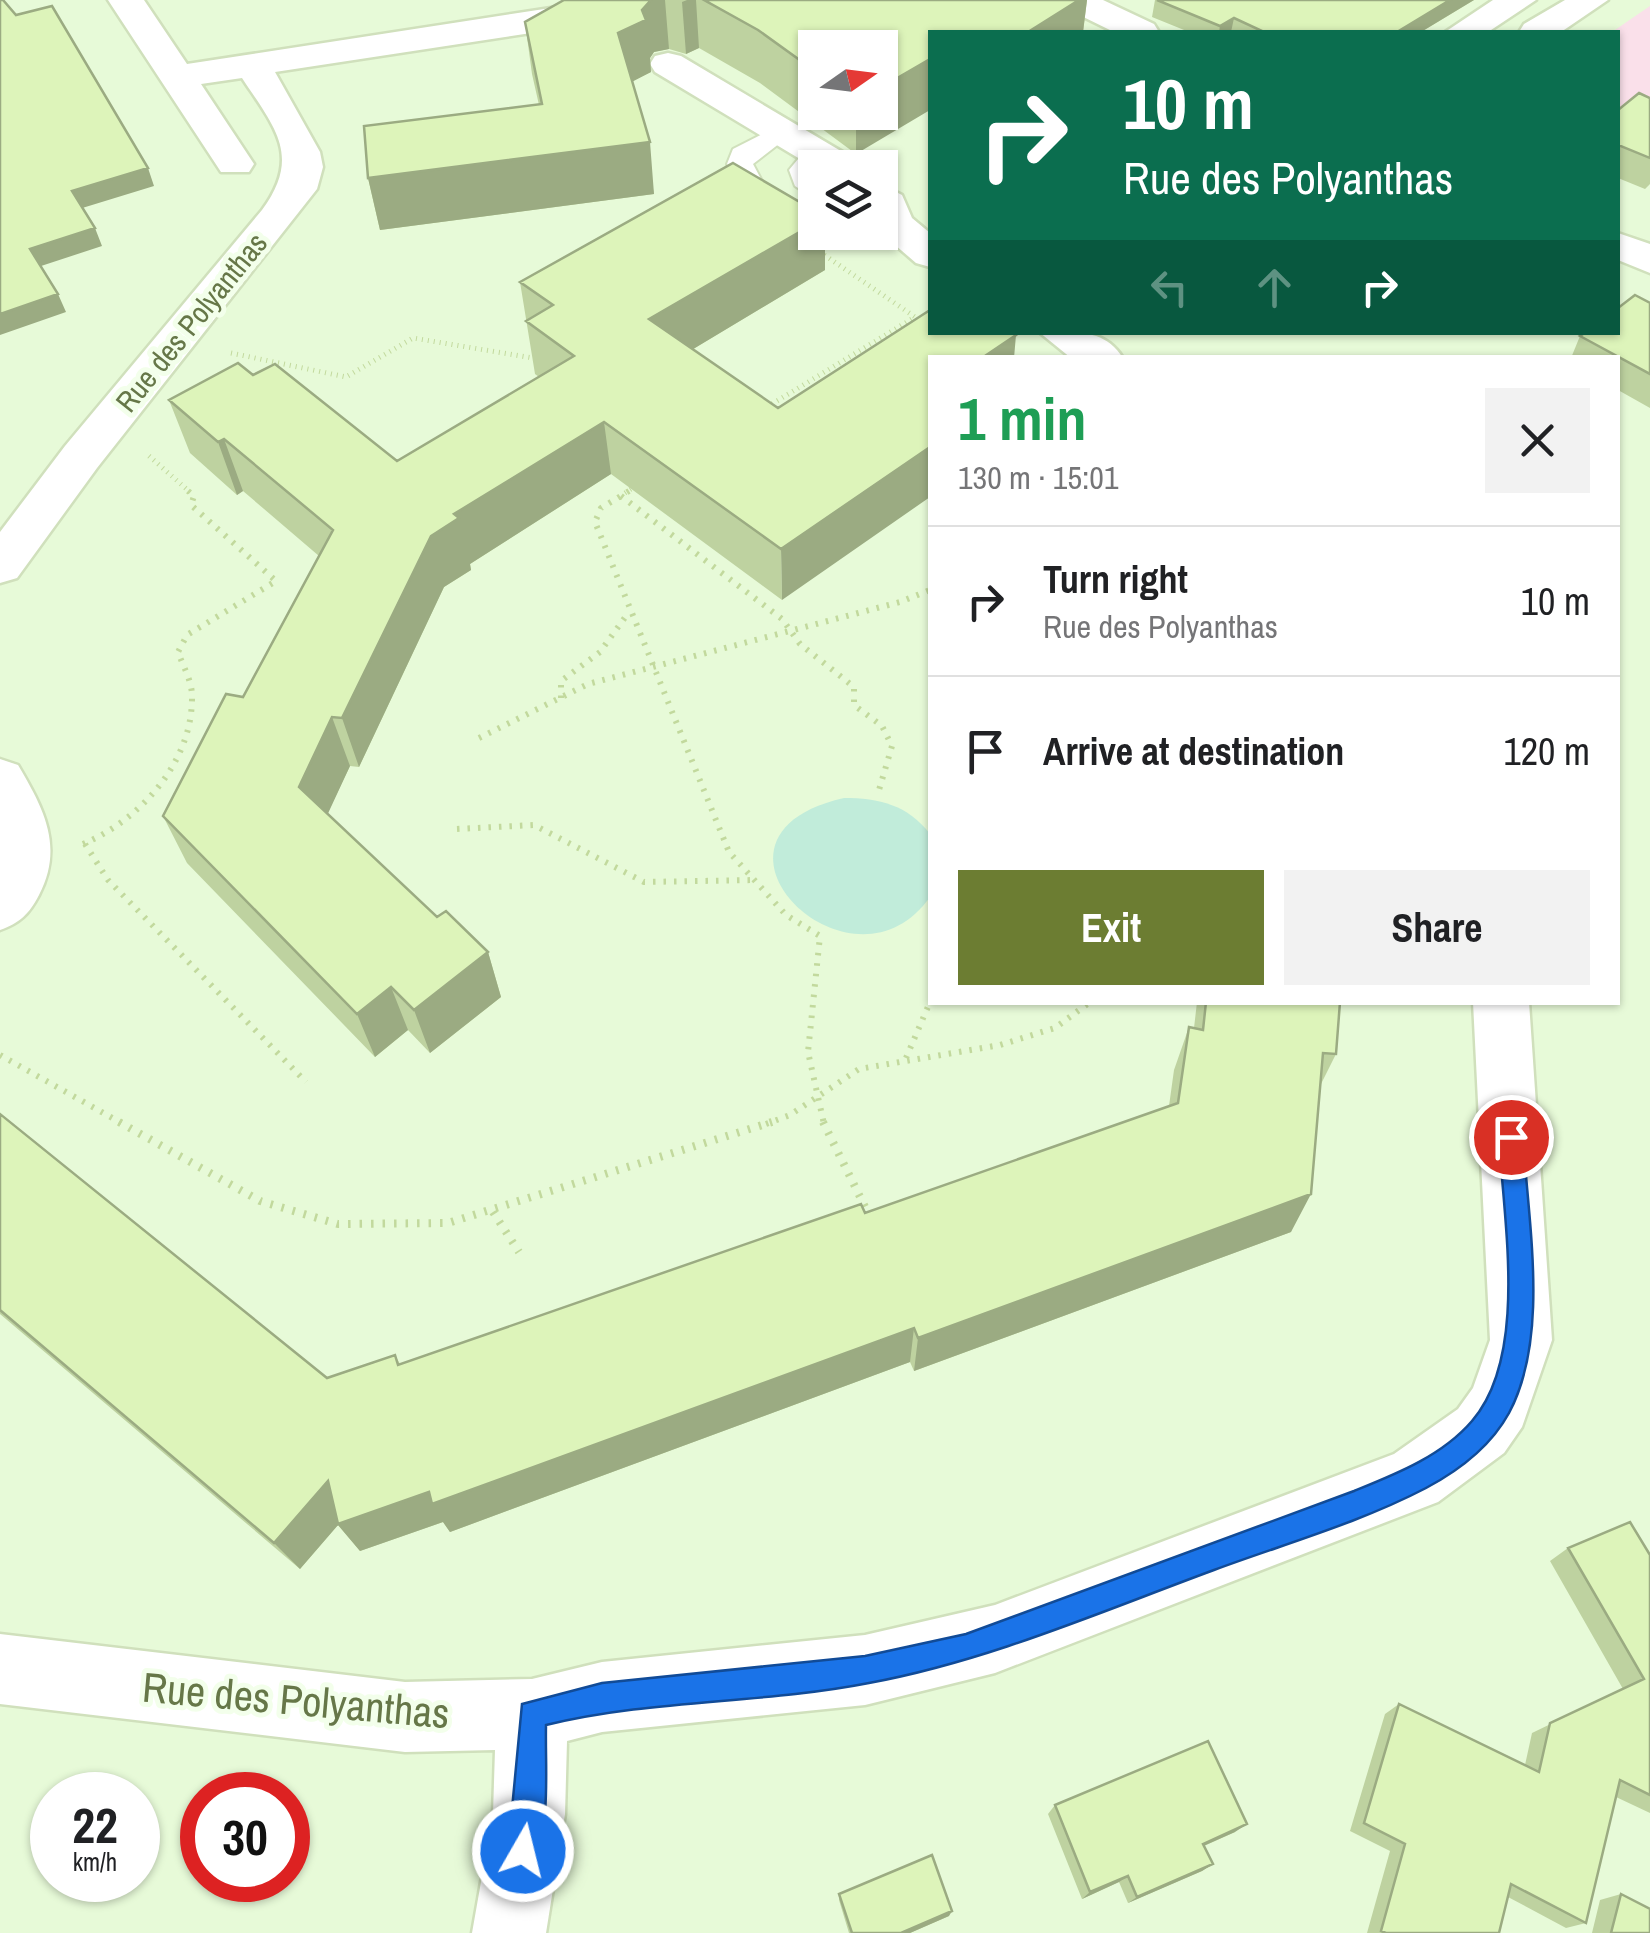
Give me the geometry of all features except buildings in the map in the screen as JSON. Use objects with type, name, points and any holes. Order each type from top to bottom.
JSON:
[{"type":"street","points":[[126,0],[235,164]]},
{"type":"street","points":[[1076,0],[1137,30]]},
{"type":"street","points":[[1467,30],[1518,0]]},
{"type":"street","points":[[1539,30],[1590,0]]},
{"type":"street","points":[[178,77],[564,17],[618,30]]},
{"type":"street","name":"Rue des Polyanthas","points":[[0,566],[302,180],[306,164],[301,147],[252,64]]},
{"type":"street","points":[[668,64],[811,150]]},
{"type":"street","points":[[1620,246],[1650,260]]},
{"type":"street","points":[[1065,335],[1097,355]]},
{"type":"street","points":[[0,779],[29,840],[23,880],[0,908]]},
{"type":"street","name":"Rue des Polyanthas","points":[[0,1669],[404,1717],[532,1714],[602,1697],[865,1670],[966,1648],[1415,1479],[1481,1432],[1499,1404],[1521,1340],[1500,1005]]},
{"type":"street","points":[[509,1933],[529,1814],[532,1714]]},
{"type":"lane","points":[[776,219],[754,199],[740,164],[742,155],[780,133]]},
{"type":"path","points":[[761,411],[915,316],[818,250]]},
{"type":"path","points":[[176,341],[346,376],[413,338],[548,358]]},
{"type":"path","points":[[29,860],[96,840],[156,796],[178,749],[192,698],[178,652],[187,634],[276,581],[191,505],[194,496],[144,451],[97,438]]},
{"type":"path","points":[[632,490],[601,508],[595,522],[728,852],[786,915],[820,936],[806,1039],[813,1102],[830,1146],[876,1227]]},
{"type":"path","points":[[621,496],[782,619],[788,632],[854,687],[854,705],[882,726],[892,746],[879,790]]},
{"type":"path","points":[[479,738],[532,708],[588,684],[928,591]]},
{"type":"path","points":[[561,698],[562,681],[600,652],[630,611]]},
{"type":"path","points":[[457,829],[534,824],[644,882],[757,880]]},
{"type":"path","points":[[84,843],[108,880],[306,1082]]},
{"type":"path","points":[[905,1059],[929,1005]]},
{"type":"path","points":[[0,1056],[260,1201],[338,1224],[408,1226],[448,1223],[493,1212],[764,1124],[813,1102],[858,1069],[1000,1045],[1054,1028],[1086,1005]]},
{"type":"path","points":[[493,1212],[519,1252]]},
{"type":"shaded area","points":[[0,0],[1650,0],[1650,1933],[0,1933]]},
{"type":"shaded area","points":[[1650,6],[1650,130],[1620,118],[1620,30],[1615,30]]},
{"type":"shaded area","points":[[844,798],[892,805],[912,816],[928,832],[928,899],[897,926],[859,934],[824,925],[794,904],[776,876],[775,845],[796,818]]},
{"type":"route","points":[[523,1851],[529,1814],[532,1714],[602,1697],[865,1670],[995,1640],[1354,1504],[1415,1479],[1448,1459],[1481,1432],[1499,1404],[1513,1373],[1521,1340],[1511,1137]]}]
